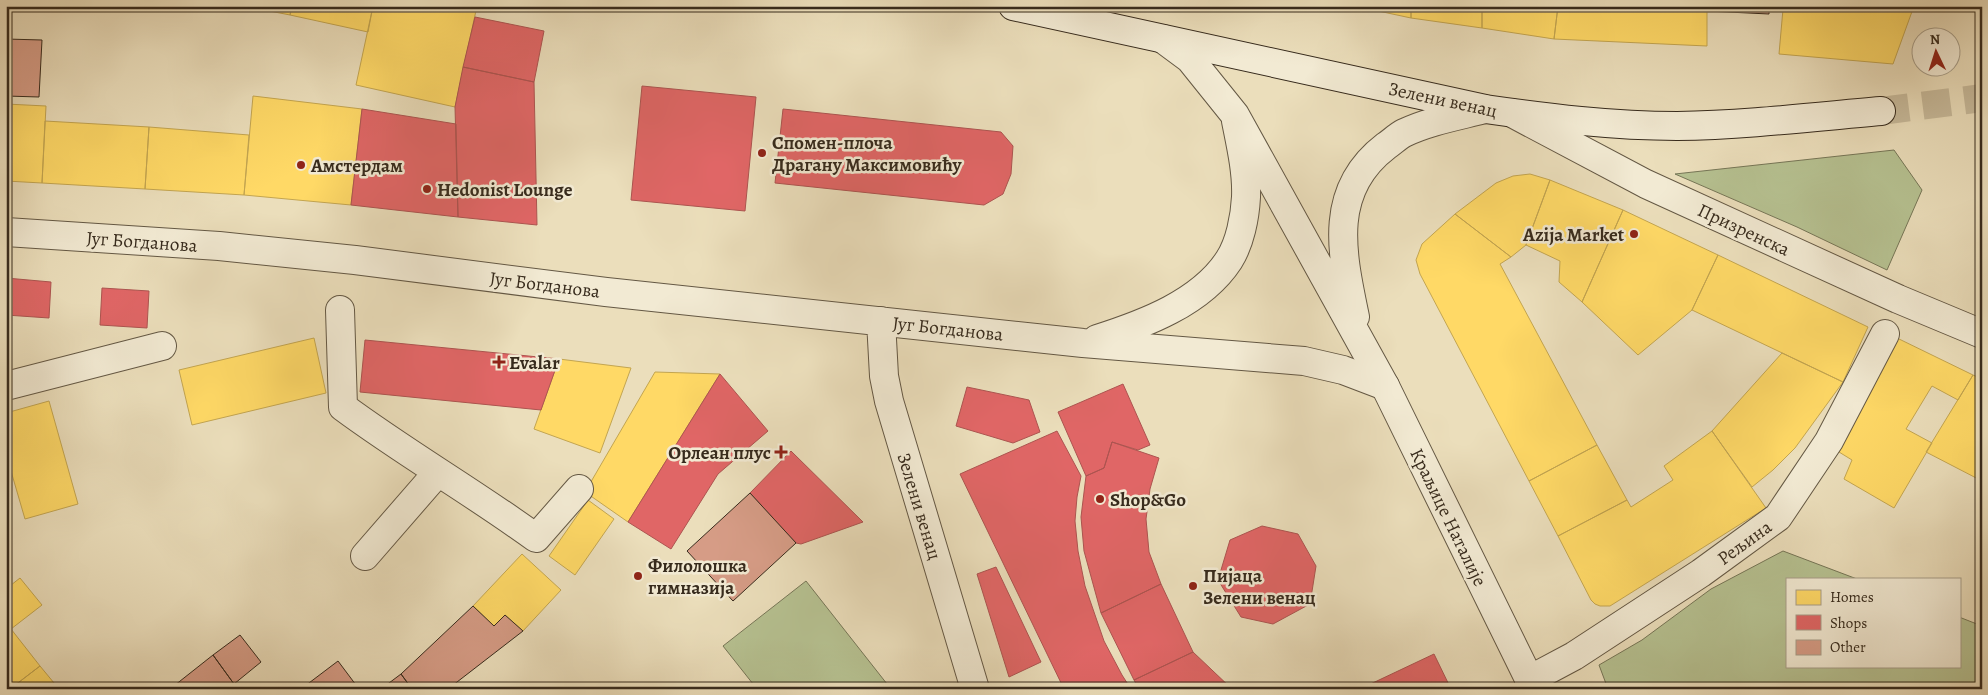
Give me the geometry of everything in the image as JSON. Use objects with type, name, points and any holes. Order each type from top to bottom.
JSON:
[{"type":"street","name":"Зелени венац","points":[[1013,6],[1498,111],[1596,123],[1677,126],[1881,111]]},
{"type":"street","name":"Краљице Наталије","points":[[1163,39],[1190,59],[1235,115],[1361,346],[1385,386],[1531,684]]},
{"type":"street","name":"Краљице Наталије","points":[[1361,346],[1343,244],[1346,201],[1354,183],[1371,158],[1404,133],[1438,121],[1498,111]]},
{"type":"street","name":"Призренска","points":[[1498,111],[1646,184],[1902,301],[1982,334]]},
{"type":"street","name":"Југ Богданова","points":[[1083,343],[1139,326],[1181,304],[1214,278],[1229,260],[1238,243],[1246,197],[1243,156],[1235,115]]},
{"type":"street","name":"Југ Богданова","points":[[6,232],[219,246],[355,260],[606,292],[1083,343],[1304,361],[1344,370],[1385,386]]},
{"type":"street","name":"Рељина","points":[[1531,684],[1701,574],[1778,517],[1829,441],[1902,301]]},
{"type":"street","points":[[340,310],[342,407],[383,437],[491,505],[536,538],[579,489]]},
{"type":"street","name":"Зелени венац","points":[[882,321],[884,376],[889,401],[975,689]]},
{"type":"street","points":[[6,386],[162,346]]},
{"type":"street","points":[[365,556],[438,472]]},
{"type":"green space","points":[[1894,150],[1922,190],[1887,270],[1797,227],[1675,174]]},
{"type":"green space","points":[[1783,551],[1854,578],[1786,578],[1786,668],[1960,668],[1960,617],[1982,626],[1982,689],[1608,689],[1599,665],[1642,640],[1711,589]]},
{"type":"green space","points":[[806,581],[891,689],[757,689],[723,646]]},
{"type":"building: Homes","points":[[244,6],[292,6],[290,15]]},
{"type":"building: Homes","points":[[292,6],[373,6],[368,32],[290,15]]},
{"type":"building: Homes","points":[[373,6],[477,6],[455,107],[356,85]]},
{"type":"building: Homes","points":[[1355,6],[1411,6],[1411,18]]},
{"type":"building: Homes","points":[[1411,6],[1482,6],[1482,28],[1411,18]]},
{"type":"building: Homes","points":[[1482,6],[1558,6],[1554,39],[1482,28]]},
{"type":"building: Homes","points":[[1558,6],[1707,6],[1707,46],[1554,39]]},
{"type":"building: Homes","points":[[1807,6],[1914,6],[1893,64],[1779,54],[1783,9],[1805,11]]},
{"type":"building: Homes","name":"Амстердам","points":[[253,96],[362,109],[351,205],[244,195]]},
{"type":"building: Homes","points":[[6,104],[46,106],[42,183],[6,181]]},
{"type":"building: Homes","points":[[45,121],[149,127],[145,189],[42,183]]},
{"type":"building: Homes","points":[[149,127],[249,135],[244,195],[145,189]]},
{"type":"building: Homes","points":[[1530,174],[1550,180],[1526,245],[1511,257],[1455,214],[1496,183],[1513,176]]},
{"type":"building: Homes","points":[[1550,180],[1623,210],[1582,302],[1559,282],[1560,261],[1526,245]]},
{"type":"building: Homes","points":[[1623,210],[1718,255],[1692,310],[1638,355],[1582,302]]},
{"type":"building: Homes","points":[[1455,214],[1511,257],[1500,264],[1597,445],[1529,481],[1420,274],[1416,260],[1422,244]]},
{"type":"building: Homes","points":[[1718,255],[1868,327],[1843,382],[1692,310]]},
{"type":"building: Homes","points":[[314,338],[326,393],[192,425],[179,370]]},
{"type":"building: Homes","points":[[1897,338],[1973,375],[1958,400],[1932,386],[1906,429],[1932,443],[1894,508],[1844,479],[1852,460],[1839,452]]},
{"type":"building: Homes","points":[[1782,353],[1843,382],[1795,448],[1773,470],[1752,487],[1712,431]]},
{"type":"building: Homes","points":[[559,359],[631,368],[600,453],[534,429]]},
{"type":"building: Homes","points":[[655,372],[720,374],[628,522],[585,492]]},
{"type":"building: Homes","points":[[1973,375],[1982,379],[1982,481],[1926,452]]},
{"type":"building: Homes","points":[[49,401],[78,504],[25,519],[6,454],[6,413]]},
{"type":"building: Homes","points":[[1712,431],[1766,508],[1610,606],[1595,604],[1591,600],[1558,536],[1627,500],[1631,507],[1673,480],[1664,466]]},
{"type":"building: Homes","points":[[1597,445],[1627,500],[1558,536],[1529,481]]},
{"type":"building: Homes","points":[[588,500],[614,519],[575,575],[549,556]]},
{"type":"building: Homes","points":[[522,554],[561,590],[523,631],[505,615],[494,626],[473,606]]},
{"type":"building: Homes","points":[[20,578],[42,605],[11,629],[40,666],[10,689],[6,689],[6,589]]},
{"type":"building: Homes","points":[[40,666],[59,689],[10,689]]},
{"type":"building: Shops","points":[[475,17],[544,31],[534,82],[463,67]]},
{"type":"building: Shops","points":[[463,67],[534,82],[537,225],[458,217],[455,107]]},
{"type":"building: Shops","points":[[642,86],[756,97],[745,211],[631,200]]},
{"type":"building: Shops","points":[[362,109],[456,124],[458,217],[351,205]]},
{"type":"building: Shops","points":[[783,109],[1001,132],[1013,146],[1011,174],[1003,194],[984,205],[775,183]]},
{"type":"building: Shops","points":[[6,278],[51,282],[49,318],[6,315]]},
{"type":"building: Shops","points":[[102,288],[149,291],[147,328],[100,325]]},
{"type":"building: Shops","points":[[365,340],[559,359],[541,410],[360,392]]},
{"type":"building: Shops","points":[[720,374],[768,431],[718,474],[671,549],[628,522]]},
{"type":"building: Shops","points":[[1123,384],[1150,445],[1138,450],[1112,442],[1104,468],[1086,476],[1058,412]]},
{"type":"building: Shops","points":[[967,387],[1029,400],[1040,432],[1013,443],[956,426]]},
{"type":"building: Shops","points":[[1057,431],[1081,476],[1075,521],[1078,551],[1085,586],[1104,641],[1131,689],[1064,689],[960,474]]},
{"type":"building: Shops","points":[[1112,442],[1159,458],[1150,489],[1146,519],[1149,552],[1161,584],[1101,613],[1084,551],[1081,517],[1086,476],[1104,468]]},
{"type":"building: Shops","points":[[791,451],[863,522],[801,544],[796,543],[750,493]]},
{"type":"building: Shops","points":[[1262,526],[1298,534],[1316,566],[1310,604],[1273,624],[1241,617],[1218,580],[1230,540]]},
{"type":"building: Shops","points":[[996,567],[1041,662],[1009,677],[977,574]]},
{"type":"building: Shops","points":[[1161,584],[1193,652],[1134,680],[1101,613]]},
{"type":"building: Shops","points":[[1193,652],[1232,689],[1139,689],[1134,680]]},
{"type":"building: Shops","points":[[1434,654],[1451,689],[1360,689]]},
{"type":"building: Other","points":[[1707,6],[1769,6],[1769,14],[1707,11]]},
{"type":"building: Other","points":[[6,39],[42,40],[39,97],[6,96]]},
{"type":"building: Other","points":[[750,493],[796,543],[733,601],[687,551]]},
{"type":"building: Other","points":[[473,606],[494,626],[505,615],[523,631],[448,689],[412,689],[401,674]]},
{"type":"building: Other","points":[[240,635],[261,662],[234,684],[213,655]]},
{"type":"building: Other","points":[[213,655],[234,684],[228,689],[170,689]]},
{"type":"building: Other","points":[[338,661],[359,689],[301,689]]},
{"type":"building: Other","points":[[401,674],[412,689],[381,689]]},
{"type":"tunnel","points":[[1881,111],[1982,98]]},
{"type":"place","name":"Спомен-плоча Драгану Максимовићу","points":[[762,153]]},
{"type":"place","name":"Амстердам","points":[[301,165]]},
{"type":"place","name":"Hedonist Lounge","points":[[427,189]]},
{"type":"place","name":"Azija Market","points":[[1634,234]]},
{"type":"place","name":"Evalar","points":[[499,362]]},
{"type":"place","name":"Орлеан плус","points":[[781,452]]},
{"type":"place","name":"Shop&Go","points":[[1100,499]]},
{"type":"place","name":"Филолошка гимназија","points":[[638,576]]},
{"type":"place","name":"Пијаца Зелени венац","points":[[1193,586]]}]
